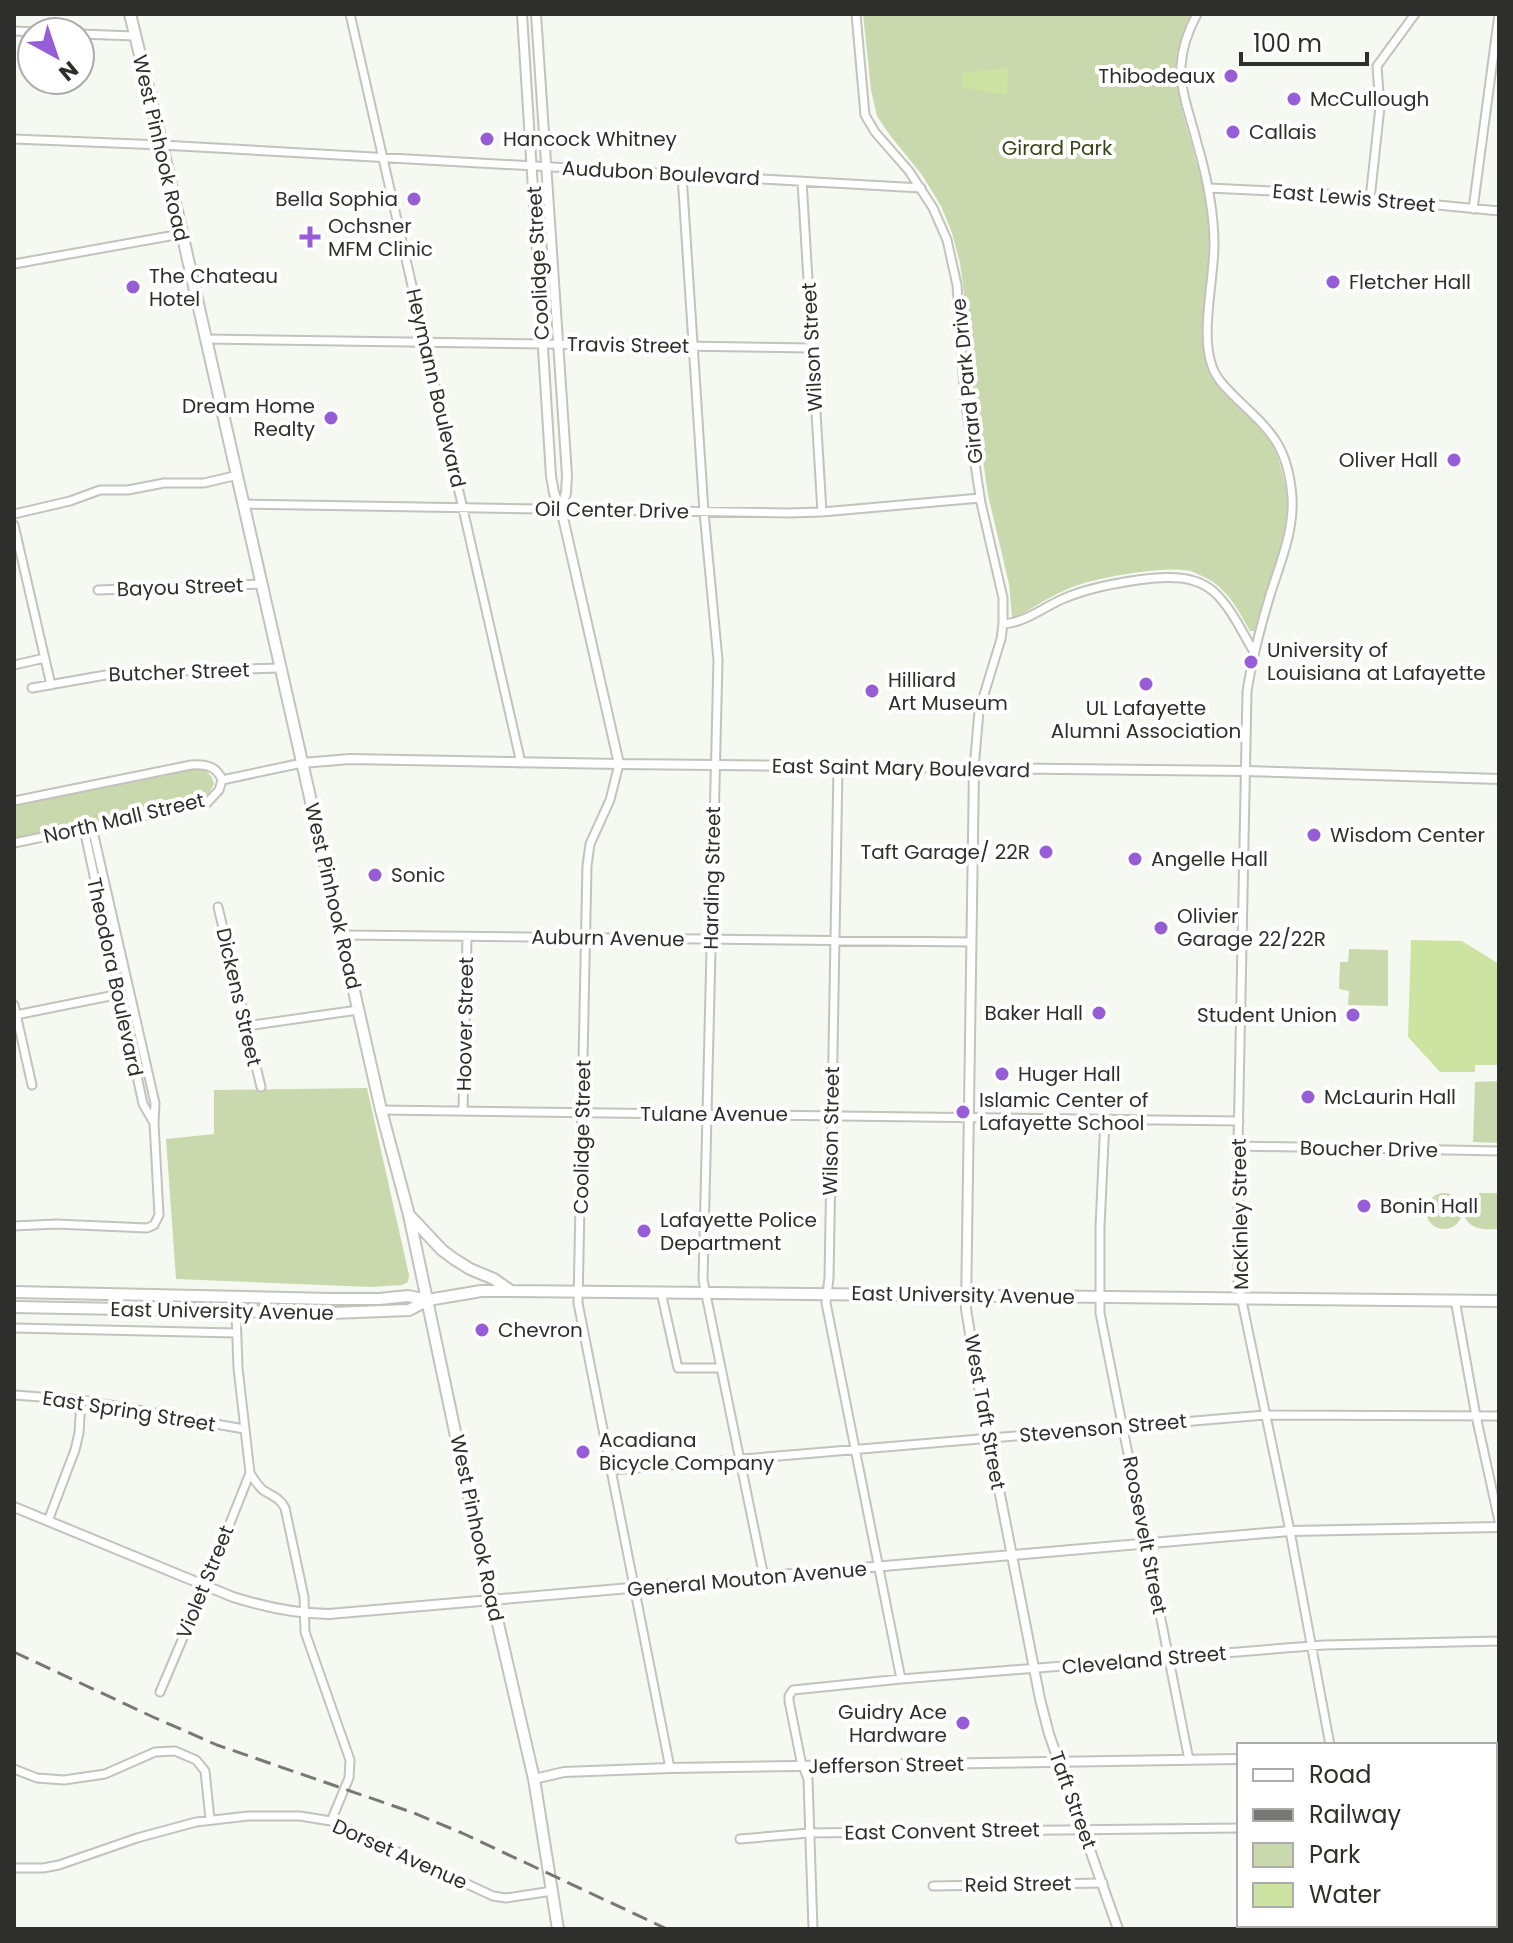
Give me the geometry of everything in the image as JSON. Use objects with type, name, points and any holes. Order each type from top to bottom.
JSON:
[{"type":"main road","name":"West Pinhook Road","points":[[130,14],[381,1110],[428,1300],[534,1779],[558,1929]]},
{"type":"main road","points":[[409,1215],[454,1259],[511,1291]]},
{"type":"main road","name":"East University Avenue","points":[[14,1307],[332,1313],[409,1310],[428,1300],[481,1291],[1499,1301]]},
{"type":"main road","name":"East University Avenue","points":[[14,1292],[363,1299],[408,1296],[428,1300]]},
{"type":"main road","points":[[236,1297],[236,1312]]},
{"type":"street","name":"Heymann Boulevard","points":[[350,14],[521,763]]},
{"type":"street","name":"Coolidge Street","points":[[522,14],[551,476],[619,764],[610,800],[590,844],[587,866],[578,1303],[670,1768]]},
{"type":"street","name":"Coolidge Street","points":[[536,14],[567,475],[561,509]]},
{"type":"street","name":"Girard Park Drive","points":[[856,14],[865,115],[875,132],[921,188],[937,217],[947,240],[957,285],[965,400],[980,498],[1003,598],[1001,639],[979,711],[974,769]]},
{"type":"street","name":"McKinley Street","points":[[1197,14],[1184,48],[1181,69],[1184,95],[1209,188],[1214,245],[1207,344],[1211,366],[1224,385],[1275,438],[1292,496],[1288,536],[1254,652],[1247,692],[1238,1282],[1313,1646],[1330,1743]]},
{"type":"street","points":[[1370,199],[1380,107],[1377,66],[1415,14]]},
{"type":"street","points":[[1473,209],[1499,14]]},
{"type":"street","points":[[96,35],[135,36]]},
{"type":"street","name":"Audubon Boulevard","points":[[14,139],[921,188]]},
{"type":"street","name":"Harding Street","points":[[682,175],[704,512],[718,640],[703,1280],[764,1577]]},
{"type":"street","name":"Wilson Street","points":[[802,181],[822,512]]},
{"type":"street","name":"East Lewis Street","points":[[1209,188],[1271,190],[1499,211]]},
{"type":"street","points":[[14,264],[181,234]]},
{"type":"street","name":"Travis Street","points":[[205,339],[812,348]]},
{"type":"street","points":[[14,514],[70,501],[100,490],[128,490],[164,483],[204,483],[238,475]]},
{"type":"street","name":"Oil Center Drive","points":[[243,504],[822,512],[980,498]]},
{"type":"street","points":[[14,525],[51,685]]},
{"type":"street","points":[[1003,624],[1021,621],[1045,607],[1087,591],[1176,577],[1195,581],[1217,595],[1254,652]]},
{"type":"street","name":"Bayou Street","points":[[98,590],[261,584]]},
{"type":"street","points":[[14,665],[45,658]]},
{"type":"street","name":"Butcher Street","points":[[32,688],[117,673],[280,668]]},
{"type":"street","name":"East Saint Mary Boulevard","points":[[302,763],[350,759],[1246,771],[1499,779]]},
{"type":"street","points":[[14,801],[191,765],[213,768],[222,780],[302,763]]},
{"type":"street","name":"Wilson Street","points":[[838,767],[827,1309],[901,1679]]},
{"type":"street","name":"West Taft Street","points":[[974,769],[966,1309],[1033,1669]]},
{"type":"street","name":"North Mall Street","points":[[14,843],[207,803],[219,790],[222,780]]},
{"type":"street","name":"Theodora Boulevard","points":[[14,1226],[56,1224],[147,1228],[158,1220],[159,1215],[155,1103],[88,828]]},
{"type":"street","name":"Theodora Boulevard","points":[[88,828],[118,994],[143,1104],[154,1123]]},
{"type":"street","name":"Dickens Street","points":[[218,907],[261,1087]]},
{"type":"street","name":"Auburn Avenue","points":[[342,935],[971,942]]},
{"type":"street","name":"Hoover Street","points":[[463,1111],[467,937]]},
{"type":"street","points":[[16,1015],[130,992]]},
{"type":"street","points":[[14,1005],[32,1085]]},
{"type":"street","points":[[246,1026],[358,1010]]},
{"type":"street","name":"Tulane Avenue","points":[[381,1110],[1239,1121]]},
{"type":"street","name":"Roosevelt Street","points":[[1105,1119],[1100,1313],[1189,1760]]},
{"type":"street","name":"Boucher Drive","points":[[1238,1146],[1499,1151]]},
{"type":"street","points":[[661,1292],[678,1368],[721,1368]]},
{"type":"street","points":[[1455,1300],[1499,1524]]},
{"type":"street","points":[[236,1312],[235,1333],[250,1473],[257,1484],[276,1497],[285,1508],[304,1597],[305,1632],[350,1760],[349,1778],[331,1821]]},
{"type":"street","points":[[14,1328],[235,1333]]},
{"type":"street","name":"East Spring Street","points":[[14,1395],[81,1400],[244,1429]]},
{"type":"street","points":[[48,1521],[75,1450],[81,1400]]},
{"type":"street","name":"Stevenson Street","points":[[612,1470],[1265,1415],[1499,1416]]},
{"type":"street","name":"Violet Street","points":[[160,1692],[250,1473]]},
{"type":"street","name":"General Mouton Avenue","points":[[14,1507],[205,1586],[257,1605],[305,1614],[634,1589],[1290,1531],[1499,1524]]},
{"type":"street","name":"Cleveland Street","points":[[803,1765],[789,1701],[791,1692],[797,1689],[1313,1646],[1499,1641]]},
{"type":"street","name":"Taft Street","points":[[1033,1669],[1046,1726],[1118,1929]]},
{"type":"street","points":[[14,1769],[37,1778],[64,1780],[105,1774],[155,1752],[175,1751],[196,1760],[205,1771],[210,1819]]},
{"type":"street","name":"Jefferson Street","points":[[534,1779],[564,1772],[670,1768],[1237,1759]]},
{"type":"street","points":[[803,1765],[808,1779],[813,1929]]},
{"type":"street","name":"Dorset Avenue","points":[[14,1868],[59,1865],[160,1831],[210,1819],[300,1816],[331,1821],[493,1896],[506,1898],[552,1891]]},
{"type":"street","name":"East Convent Street","points":[[740,1839],[809,1833],[1237,1828]]},
{"type":"street","name":"Reid Street","points":[[933,1886],[1103,1883]]},
{"type":"green space","name":"Girard Park","points":[[863,14],[1191,14],[1178,54],[1177,72],[1181,106],[1207,200],[1209,253],[1203,342],[1206,358],[1216,382],[1270,441],[1280,463],[1288,498],[1284,535],[1255,631],[1250,631],[1234,604],[1219,587],[1197,573],[1180,570],[1133,573],[1086,583],[1052,596],[1016,618],[1012,617],[1009,584],[988,495],[968,376],[960,263],[941,206],[922,175],[877,116],[871,90]]},
{"type":"green space","points":[[193,768],[207,772],[214,784],[209,793],[197,802],[14,838],[14,804]]},
{"type":"green space","points":[[1349,949],[1388,950],[1388,1006],[1348,1005],[1349,991],[1339,989],[1340,962],[1348,962]]},
{"type":"green space","points":[[1499,1081],[1499,1143],[1473,1142],[1475,1082]]},
{"type":"green space","points":[[367,1088],[409,1275],[408,1282],[371,1287],[176,1279],[166,1139],[214,1134],[214,1090]]},
{"type":"green space","points":[[1444,1193],[1456,1199],[1462,1211],[1456,1223],[1444,1229],[1432,1223],[1426,1211],[1432,1199]]},
{"type":"green space","points":[[1480,1193],[1499,1193],[1499,1229],[1480,1229],[1467,1221],[1466,1206]]},
{"type":"water","points":[[1008,68],[1007,95],[962,87],[962,73]]},
{"type":"water","points":[[1411,940],[1462,941],[1499,964],[1499,1065],[1475,1065],[1475,1072],[1440,1072],[1408,1037]]},
{"type":"railway","points":[[14,1652],[217,1745],[414,1813],[462,1833],[667,1929]]},
{"type":"place","name":"Thibodeaux","points":[[1231,76]]},
{"type":"place","name":"McCullough","points":[[1294,99]]},
{"type":"place","name":"Callais","points":[[1233,132]]},
{"type":"place","name":"Hancock Whitney","points":[[487,139]]},
{"type":"place","name":"Bella Sophia","points":[[414,199]]},
{"type":"place","name":"Ochsner MFM Clinic","points":[[310,237]]},
{"type":"place","name":"Fletcher Hall","points":[[1333,282]]},
{"type":"place","name":"The Chateau Hotel","points":[[133,287]]},
{"type":"place","name":"Dream Home Realty","points":[[331,418]]},
{"type":"place","name":"Oliver Hall","points":[[1454,460]]},
{"type":"place","name":"University of Louisiana at Lafayette","points":[[1251,662]]},
{"type":"place","name":"UL Lafayette Alumni Association","points":[[1146,684]]},
{"type":"place","name":"Hilliard Art Museum","points":[[872,691]]},
{"type":"place","name":"Wisdom Center","points":[[1314,835]]},
{"type":"place","name":"Taft Garage/ 22R","points":[[1046,852]]},
{"type":"place","name":"Angelle Hall","points":[[1135,859]]},
{"type":"place","name":"Sonic","points":[[375,875]]},
{"type":"place","name":"Olivier Garage 22/22R","points":[[1161,928]]},
{"type":"place","name":"Baker Hall","points":[[1099,1013]]},
{"type":"place","name":"Student Union","points":[[1353,1015]]},
{"type":"place","name":"Huger Hall","points":[[1002,1074]]},
{"type":"place","name":"McLaurin Hall","points":[[1308,1097]]},
{"type":"place","name":"Islamic Center of Lafayette School","points":[[963,1112]]},
{"type":"place","name":"Bonin Hall","points":[[1364,1206]]},
{"type":"place","name":"Lafayette Police Department","points":[[644,1231]]},
{"type":"place","name":"Chevron","points":[[482,1330]]},
{"type":"place","name":"Acadiana Bicycle Company","points":[[583,1452]]},
{"type":"place","name":"Guidry Ace Hardware","points":[[963,1723]]}]
